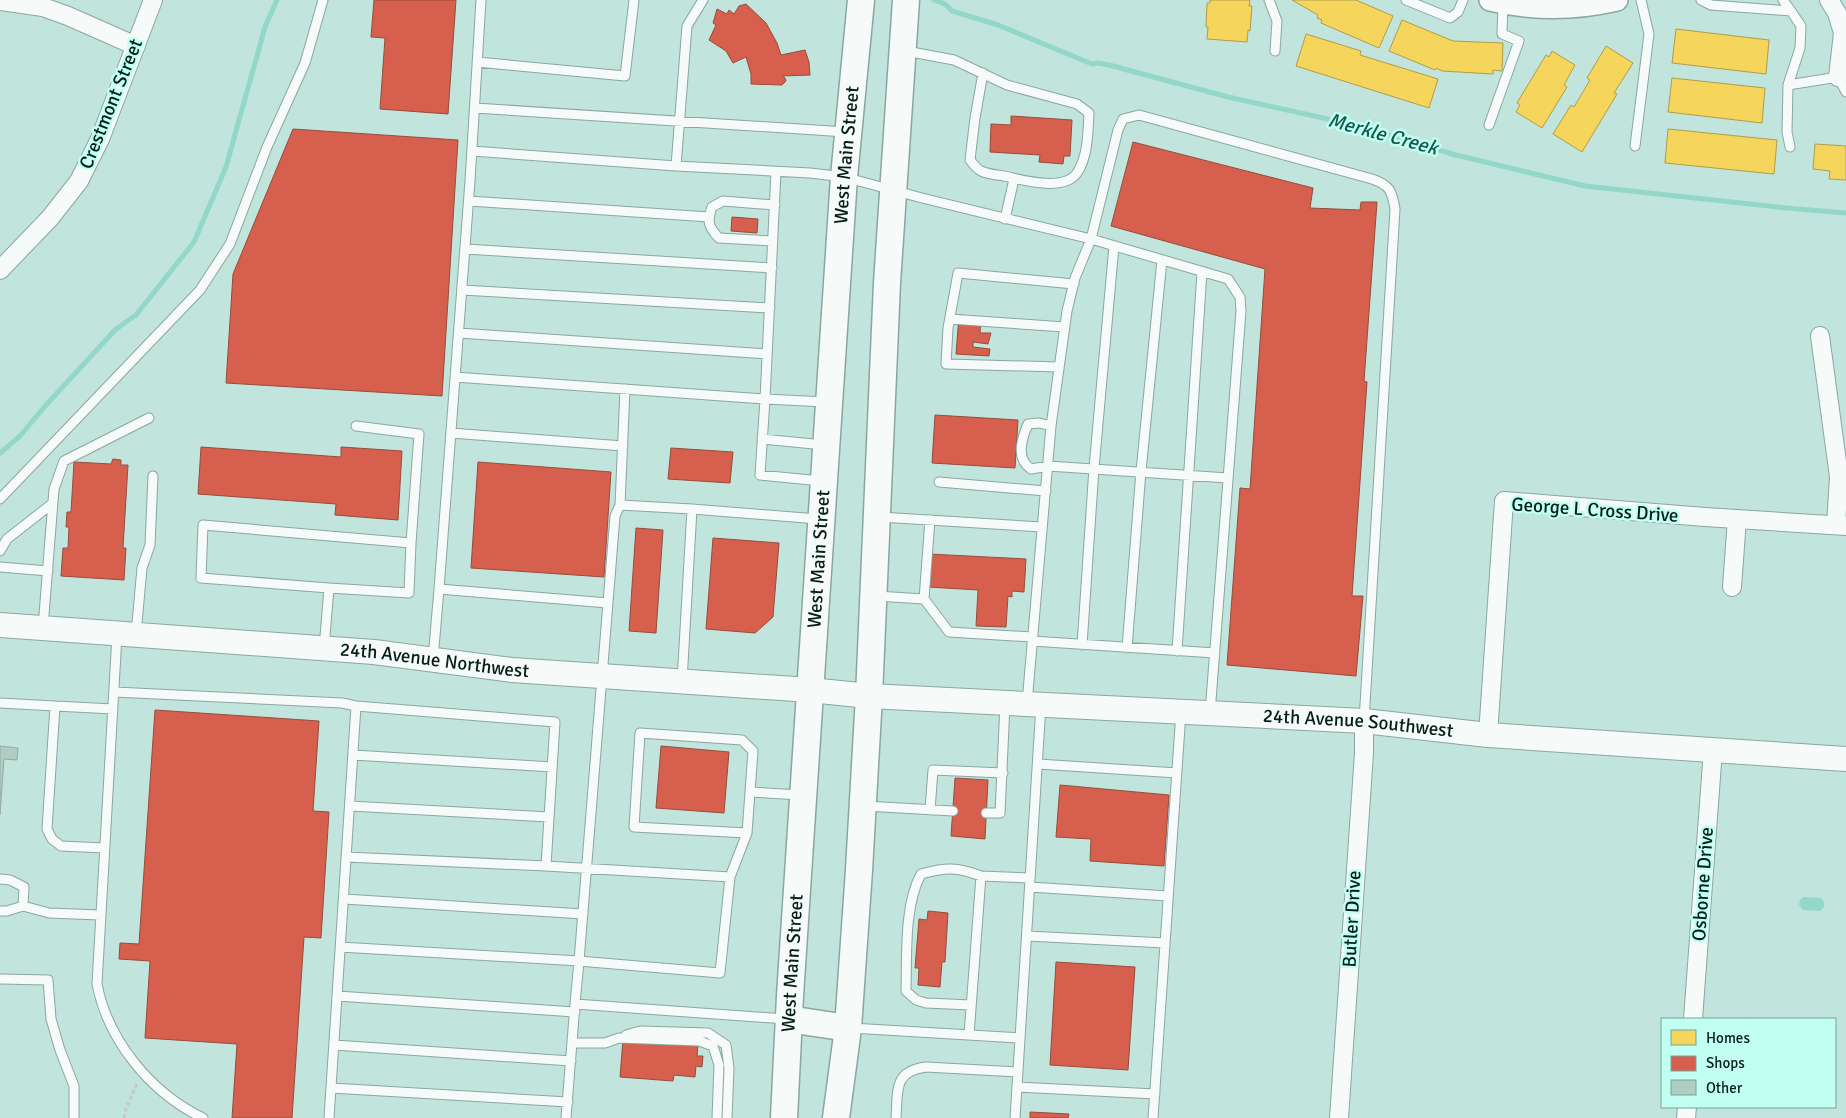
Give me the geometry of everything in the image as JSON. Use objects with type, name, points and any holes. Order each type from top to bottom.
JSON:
[{"type":"main road","name":"West Main Street","points":[[784,1118],[788,1020],[844,177],[861,0]]},
{"type":"main road","points":[[836,1118],[848,1028],[870,696],[887,283],[906,0]]},
{"type":"main road","name":"24th Avenue Northwest","points":[[0,625],[324,648],[512,670],[810,690],[870,696]]},
{"type":"main road","name":"24th Avenue Southwest","points":[[870,696],[1364,721],[1488,735],[1846,759]]},
{"type":"main road","points":[[788,1020],[848,1028]]},
{"type":"street","name":"Crestmont Street","points":[[0,270],[50,218],[79,181],[100,139],[152,0]]},
{"type":"street","points":[[1829,0],[1837,13],[1843,34],[1842,85]]},
{"type":"street","points":[[0,1],[43,6],[136,46]]},
{"type":"street","points":[[1496,2],[1528,7],[1576,8],[1603,1]]},
{"type":"street","points":[[1820,336],[1839,477],[1841,525]]},
{"type":"street","name":"George L Cross Drive","points":[[1488,735],[1504,501],[1841,525]]},
{"type":"street","points":[[1732,587],[1737,519]]},
{"type":"street","name":"Butler Drive","points":[[1339,1118],[1364,753],[1364,721]]},
{"type":"street","name":"Osborne Drive","points":[[1693,1018],[1713,750]]},
{"type":"lane","points":[[0,499],[200,290],[230,244],[267,147],[305,63],[323,0]]},
{"type":"lane","points":[[433,660],[469,201],[481,0]]},
{"type":"lane","points":[[478,62],[625,76],[634,0]]},
{"type":"lane","points":[[676,166],[687,26],[703,0]]},
{"type":"lane","points":[[1269,0],[1277,21],[1275,51]]},
{"type":"lane","points":[[1406,0],[1450,18],[1458,12],[1464,0]]},
{"type":"lane","points":[[1635,146],[1649,34],[1641,0]]},
{"type":"lane","points":[[1700,0],[1791,11]]},
{"type":"lane","points":[[1783,0],[1801,26],[1800,48],[1788,85],[1787,132],[1790,147]]},
{"type":"lane","points":[[1489,125],[1519,40],[1502,34],[1496,2]]},
{"type":"lane","points":[[903,50],[954,60],[983,73],[1007,84],[1077,104],[1089,113],[1083,161],[1076,175],[1063,183],[1033,183],[982,171],[974,166],[970,160],[983,73]]},
{"type":"lane","points":[[1788,85],[1842,85]]},
{"type":"lane","points":[[475,108],[848,132]]},
{"type":"lane","points":[[1015,1118],[1038,764],[1025,703],[1051,426],[1064,327],[1074,284],[1091,239],[1118,130],[1123,119],[1139,115],[1372,179],[1384,183],[1392,195],[1395,209],[1364,721]]},
{"type":"lane","points":[[472,151],[844,177],[1005,219],[1091,239],[1228,279],[1240,297],[1241,311],[1210,713]]},
{"type":"lane","points":[[776,172],[760,475],[824,482]]},
{"type":"lane","points":[[1005,219],[1014,179]]},
{"type":"lane","points":[[469,201],[709,217]]},
{"type":"lane","points":[[773,241],[719,238],[710,229],[709,217],[712,207],[723,201],[775,204]]},
{"type":"lane","points":[[1082,644],[1094,468],[1114,246]]},
{"type":"lane","points":[[465,249],[772,268]]},
{"type":"lane","points":[[1127,648],[1141,471],[1162,260]]},
{"type":"lane","points":[[1177,651],[1202,272]]},
{"type":"lane","points":[[1059,367],[946,364],[950,319],[958,273],[1074,284]]},
{"type":"lane","points":[[462,290],[770,308]]},
{"type":"lane","points":[[950,319],[1064,327]]},
{"type":"lane","points":[[459,333],[767,354]]},
{"type":"lane","points":[[455,377],[829,402]]},
{"type":"lane","points":[[566,1118],[615,516],[620,505],[625,389]]},
{"type":"lane","points":[[43,628],[54,489],[64,461],[148,418]]},
{"type":"lane","points":[[1051,426],[1039,423],[1028,424],[1023,436],[1021,454],[1025,465],[1031,469],[1048,466],[1094,468],[1228,478]]},
{"type":"lane","points":[[356,426],[419,434],[409,593],[201,578],[203,525],[411,543]]},
{"type":"lane","points":[[451,433],[623,446]]},
{"type":"lane","points":[[762,439],[826,446]]},
{"type":"lane","points":[[154,476],[150,545],[142,568],[114,692],[97,971],[100,1002],[120,1042],[143,1073],[176,1104],[203,1118]]},
{"type":"lane","points":[[939,482],[1046,491]]},
{"type":"lane","points":[[0,551],[7,539],[53,503]]},
{"type":"lane","points":[[620,505],[821,520]]},
{"type":"lane","points":[[682,682],[692,509]]},
{"type":"lane","points":[[877,517],[1042,527]]},
{"type":"lane","points":[[930,520],[924,599],[949,632],[1127,648],[1215,653]]},
{"type":"lane","points":[[0,567],[48,571]]},
{"type":"lane","points":[[324,648],[330,588]]},
{"type":"lane","points":[[440,589],[608,603]]},
{"type":"lane","points":[[874,596],[924,599]]},
{"type":"lane","points":[[114,692],[342,703],[356,706],[555,722],[546,866]]},
{"type":"lane","points":[[0,703],[113,709]]},
{"type":"lane","points":[[986,813],[1000,813],[1003,738],[1025,703]]},
{"type":"lane","points":[[55,706],[46,828],[52,839],[61,846],[104,848]]},
{"type":"lane","points":[[329,1118],[356,706]]},
{"type":"lane","points":[[1153,1118],[1181,711]]},
{"type":"lane","points":[[340,947],[579,961],[720,973],[730,878],[747,833],[753,751],[742,740],[640,733],[634,827],[747,833]]},
{"type":"lane","points":[[353,754],[552,767]]},
{"type":"lane","points":[[1038,764],[1177,773]]},
{"type":"lane","points":[[930,810],[933,770],[1003,773]]},
{"type":"lane","points":[[750,792],[803,796]]},
{"type":"lane","points":[[350,806],[549,817]]},
{"type":"lane","points":[[863,806],[953,811]]},
{"type":"lane","points":[[346,857],[546,866],[730,878]]},
{"type":"lane","points":[[972,1005],[926,1003],[916,1000],[906,991],[914,887],[921,874],[940,868],[964,870],[980,876],[1030,883],[1168,896]]},
{"type":"lane","points":[[969,1035],[980,876]]},
{"type":"lane","points":[[0,879],[10,880],[24,887],[23,906]]},
{"type":"lane","points":[[344,899],[583,914]]},
{"type":"lane","points":[[0,911],[23,906],[49,913],[100,915]]},
{"type":"lane","points":[[1027,936],[1165,943]]},
{"type":"lane","points":[[0,979],[48,980],[51,1019],[60,1050],[74,1086],[74,1118]]},
{"type":"lane","points":[[337,996],[788,1020]]},
{"type":"lane","points":[[848,1028],[1020,1038]]},
{"type":"lane","points":[[572,1043],[605,1043],[640,1031],[708,1033],[726,1045],[729,1068],[727,1118]]},
{"type":"lane","points":[[619,1038],[699,1041],[713,1046],[719,1065],[717,1118]]},
{"type":"lane","points":[[334,1045],[571,1061]]},
{"type":"lane","points":[[896,1118],[898,1086],[904,1075],[912,1069],[926,1067],[1018,1072]]},
{"type":"lane","points":[[1017,1087],[1155,1094]]},
{"type":"lane","points":[[331,1088],[568,1102]]},
{"type":"path","points":[[124,1118],[126,1108],[143,1073]]},
{"type":"shaded area","points":[[1803,897],[1821,898],[1824,907],[1820,911],[1803,910],[1799,905]]},
{"type":"building: Homes","points":[[1210,0],[1250,0],[1249,6],[1252,6],[1247,42],[1207,39],[1207,3],[1210,3]]},
{"type":"building: Homes","points":[[1292,0],[1356,0],[1393,16],[1379,48],[1321,23],[1322,20],[1317,18],[1318,15]]},
{"type":"building: Homes","points":[[1402,20],[1453,41],[1503,43],[1502,71],[1493,70],[1493,74],[1442,71],[1436,68],[1435,70],[1389,51]]},
{"type":"building: Homes","points":[[1676,29],[1769,40],[1766,74],[1672,63]]},
{"type":"building: Homes","points":[[1306,34],[1361,51],[1360,55],[1438,79],[1429,108],[1296,66]]},
{"type":"building: Homes","points":[[1606,46],[1633,63],[1614,93],[1617,94],[1582,152],[1553,134],[1571,105],[1574,107],[1590,80],[1587,78]]},
{"type":"building: Homes","points":[[1552,51],[1575,65],[1564,85],[1567,87],[1542,128],[1516,112],[1520,105],[1517,103],[1546,55],[1549,57]]},
{"type":"building: Homes","points":[[1672,78],[1765,88],[1762,123],[1668,112]]},
{"type":"building: Homes","points":[[1668,129],[1777,140],[1774,174],[1665,163]]},
{"type":"building: Homes","points":[[1815,144],[1846,146],[1846,180],[1829,179],[1830,171],[1813,169]]},
{"type":"building: Shops","points":[[374,0],[456,0],[448,114],[380,109],[385,38],[371,37]]},
{"type":"building: Shops","points":[[746,4],[766,23],[781,55],[805,50],[809,62],[810,75],[782,76],[786,81],[782,85],[751,84],[751,74],[746,57],[733,63],[726,51],[709,40],[716,25],[713,23],[717,9],[727,14],[729,10],[734,14],[739,6]]},
{"type":"building: Shops","points":[[1011,116],[1072,120],[1070,156],[1064,156],[1063,164],[1039,162],[1040,155],[990,152],[991,124],[1011,125]]},
{"type":"building: Shops","points":[[293,129],[458,140],[442,396],[226,383],[233,274]]},
{"type":"building: Shops","points":[[1133,142],[1313,188],[1310,208],[1360,210],[1361,202],[1377,202],[1364,381],[1367,382],[1352,596],[1363,596],[1356,676],[1227,665],[1240,488],[1250,489],[1265,269],[1111,226]]},
{"type":"building: Shops","points":[[732,217],[758,219],[757,233],[731,231]]},
{"type":"building: Shops","points":[[959,315],[981,317],[980,333],[991,333],[988,344],[973,342],[973,347],[990,349],[989,356],[956,354]]},
{"type":"building: Shops","points":[[935,415],[1018,420],[1015,468],[932,463]]},
{"type":"building: Shops","points":[[201,447],[341,457],[341,447],[402,451],[398,520],[335,515],[336,504],[198,494]]},
{"type":"building: Shops","points":[[671,448],[733,452],[730,483],[668,479]]},
{"type":"building: Shops","points":[[113,459],[121,460],[121,465],[128,465],[123,548],[126,548],[124,580],[61,576],[63,548],[68,548],[69,527],[66,527],[67,512],[71,512],[74,462],[111,464]]},
{"type":"building: Shops","points":[[478,462],[611,472],[604,577],[471,568]]},
{"type":"building: Shops","points":[[636,528],[663,530],[656,633],[629,631]]},
{"type":"building: Shops","points":[[713,538],[779,543],[773,617],[755,633],[706,629]]},
{"type":"building: Shops","points":[[929,554],[1026,559],[1024,592],[1012,591],[1012,597],[1008,596],[1006,627],[976,626],[978,590],[928,587]]},
{"type":"building: Shops","points":[[155,710],[319,721],[313,811],[329,812],[321,938],[304,937],[292,1118],[232,1118],[237,1044],[145,1038],[150,961],[119,959],[120,943],[139,944]]},
{"type":"building: Shops","points":[[661,746],[729,752],[724,813],[656,808]]},
{"type":"building: Shops","points":[[955,778],[988,780],[985,839],[951,836]]},
{"type":"building: Shops","points":[[1060,785],[1169,795],[1164,866],[1090,861],[1091,839],[1056,837]]},
{"type":"building: Shops","points":[[928,911],[948,913],[945,962],[942,962],[940,987],[918,985],[919,968],[915,968],[919,919],[927,920]]},
{"type":"building: Shops","points":[[1056,962],[1135,967],[1128,1070],[1050,1065]]},
{"type":"building: Shops","points":[[623,1039],[698,1044],[697,1056],[703,1056],[702,1067],[696,1066],[695,1077],[674,1075],[673,1081],[620,1077]]},
{"type":"building: Shops","points":[[1030,1112],[1069,1114],[1068,1118],[1030,1118]]},
{"type":"building: Other","points":[[0,746],[18,748],[17,760],[4,759],[0,815]]},
{"type":"waterway","points":[[0,453],[20,436],[116,329],[136,315],[194,242],[226,167],[265,27],[277,0]]},
{"type":"waterway","name":"Merkle Creek","points":[[934,0],[945,4],[952,11],[998,25],[1092,64],[1109,65],[1228,97],[1357,124],[1452,154],[1585,186],[1846,213]]}]
